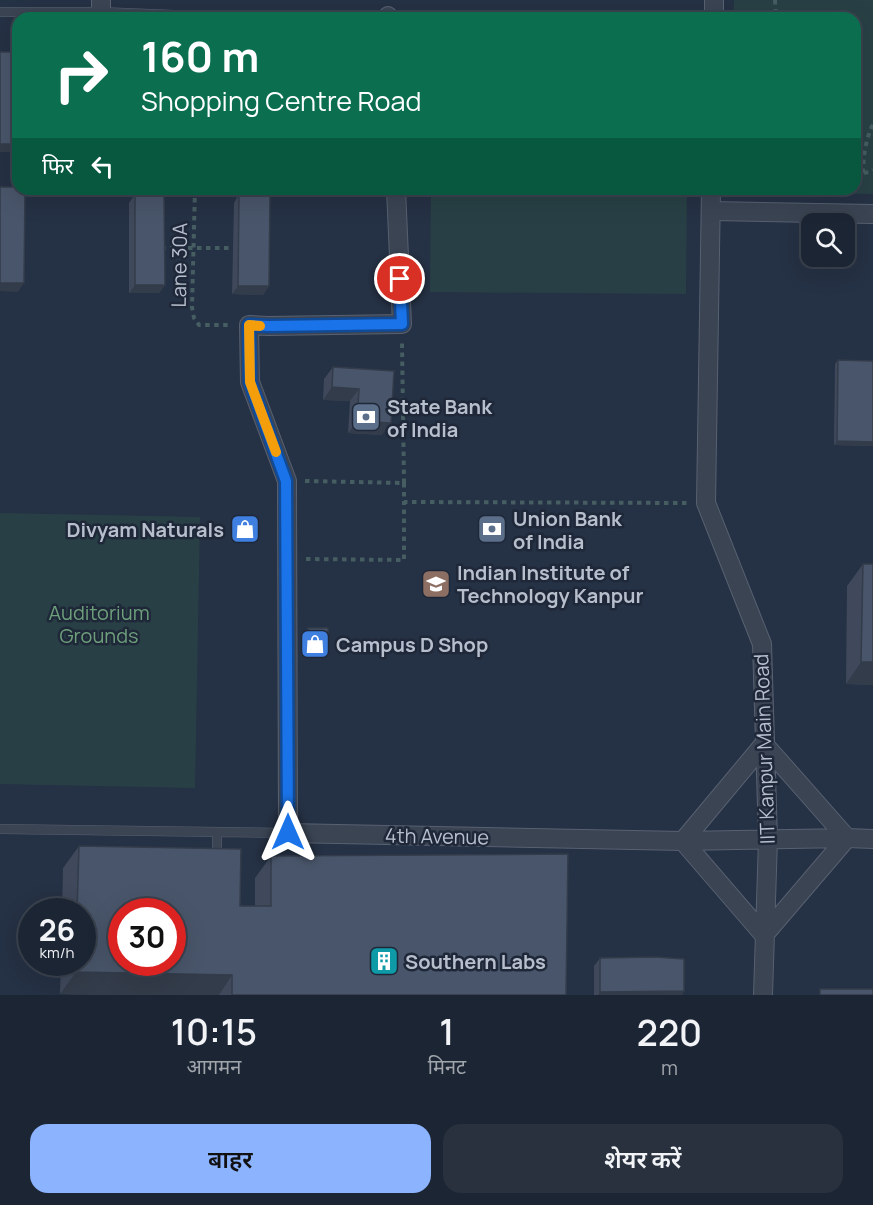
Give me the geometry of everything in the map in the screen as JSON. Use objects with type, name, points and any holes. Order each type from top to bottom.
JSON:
[{"type":"street","points":[[288,832],[286,481],[250,382],[249,325],[402,324],[396,195]]},
{"type":"street","name":"IIT Kanpur Main Road","points":[[711,195],[706,502],[762,644],[768,839],[762,995]]},
{"type":"street","points":[[711,211],[873,214]]},
{"type":"street","points":[[764,744],[847,838],[764,935],[683,841],[764,744]]},
{"type":"street","name":"4th Avenue","points":[[288,832],[683,841],[873,839]]},
{"type":"lane","points":[[0,12],[101,6],[160,12]]},
{"type":"lane","name":"4th Avenue","points":[[0,829],[288,832]]},
{"type":"lane","points":[[217,832],[217,867]]},
{"type":"path","points":[[873,124],[862,173],[873,170]]},
{"type":"path","name":"Lane 30A","points":[[195,195],[192,307],[194,318],[199,325],[249,325]]},
{"type":"path","points":[[159,248],[233,248]]},
{"type":"path","points":[[287,559],[404,560],[402,324]]},
{"type":"path","points":[[286,481],[404,483]]},
{"type":"path","points":[[404,502],[706,502]]},
{"type":"green space","points":[[734,0],[873,0],[873,194],[861,194],[861,12],[733,12]]},
{"type":"green space","points":[[431,195],[687,195],[686,294],[430,292]]},
{"type":"green space","name":"Auditorium Grounds","points":[[0,513],[200,517],[195,788],[0,784]]},
{"type":"building","points":[[0,52],[12,52],[12,144],[0,144]]},
{"type":"building","points":[[0,187],[12,187],[12,195],[25,195],[24,283],[0,283]]},
{"type":"building","points":[[135,195],[164,195],[165,285],[135,285]]},
{"type":"building","points":[[239,195],[270,195],[269,286],[238,286]]},
{"type":"building","points":[[838,360],[873,361],[873,442],[837,441]]},
{"type":"building","points":[[333,367],[394,371],[391,423],[357,421],[359,389],[332,387]]},
{"type":"building","points":[[863,564],[873,564],[873,662],[861,662]]},
{"type":"building","name":"Campus D Shop","points":[[308,628],[328,628],[328,652],[307,651]]},
{"type":"building","name":"Southern Labs","points":[[79,846],[241,849],[240,906],[271,906],[271,856],[568,854],[566,995],[232,995],[232,975],[186,974],[186,898],[108,898],[108,973],[96,972],[96,898],[77,898]]},
{"type":"building","points":[[600,958],[684,959],[684,991],[600,992]]},
{"type":"building","points":[[820,989],[873,989],[873,995],[820,995]]},
{"type":"slow traffic","points":[[260,326],[249,325],[250,382],[276,452]]},
{"type":"place","name":"State Bank of India","points":[[366,417]]},
{"type":"place","name":"Divyam Naturals","points":[[245,529]]},
{"type":"place","name":"Union Bank of India","points":[[492,529]]},
{"type":"place","name":"Indian Institute of Technology Kanpur","points":[[436,584]]},
{"type":"place","name":"Campus D Shop","points":[[315,644]]},
{"type":"place","name":"Southern Labs","points":[[384,961]]},
{"type":"route","points":[[288,832],[286,481],[250,382],[249,325],[402,324],[400,279]]}]
